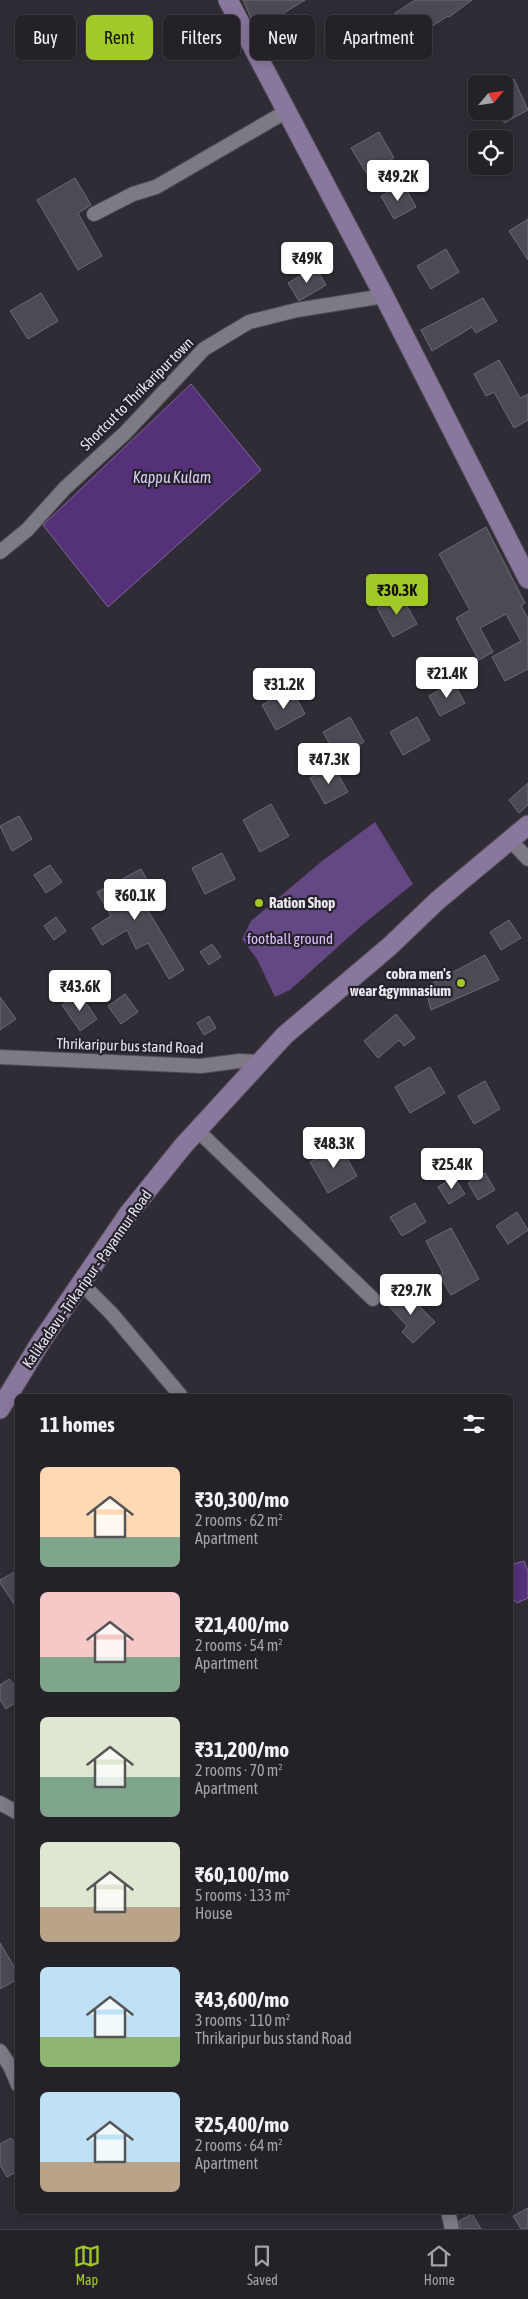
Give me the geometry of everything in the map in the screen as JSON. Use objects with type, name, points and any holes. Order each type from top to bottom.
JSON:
[{"type":"main road","points":[[228,0],[384,296],[528,579]]},
{"type":"main road","name":"Kalikadavu -Trikaripur - Payannur Road","points":[[0,1409],[40,1343],[129,1212],[197,1130],[285,1035],[528,825]]},
{"type":"street","points":[[94,214],[133,194],[156,187],[286,111]]},
{"type":"street","name":"Shortcut to Thrikaripur town","points":[[0,552],[27,530],[65,488],[125,433],[204,349],[249,322],[298,310],[384,296]]},
{"type":"street","points":[[510,840],[528,860]]},
{"type":"street","name":"Thrikaripur bus stand Road","points":[[0,1057],[201,1066],[239,1061],[259,1062]]},
{"type":"street","points":[[197,1130],[373,1299]]},
{"type":"street","points":[[81,1283],[112,1314],[179,1394]]},
{"type":"street","points":[[0,1803],[15,1810]]},
{"type":"street","points":[[0,2051],[15,2078]]},
{"type":"street","points":[[449,2214],[452,2229]]},
{"type":"green space","name":"football ground","points":[[375,822],[413,884],[361,926],[290,990],[275,997],[257,959],[242,939],[251,921],[322,861]]},
{"type":"water","name":"Kappu Kulam","points":[[191,384],[261,470],[108,607],[43,525]]},
{"type":"water","points":[[524,1561],[528,1571],[528,1598],[517,1603],[513,1599],[513,1564]]},
{"type":"building","points":[[243,0],[305,0],[281,15],[250,16]]},
{"type":"building","points":[[415,0],[472,0],[449,17],[432,26],[432,15],[396,15],[395,13]]},
{"type":"building","points":[[513,80],[528,110],[513,118]]},
{"type":"building","points":[[379,132],[394,158],[367,174],[351,148]]},
{"type":"building","points":[[75,178],[91,205],[78,213],[102,256],[78,270],[37,200]]},
{"type":"building","points":[[403,184],[416,207],[394,219],[381,196]]},
{"type":"building","points":[[528,219],[528,260],[509,231]]},
{"type":"building","points":[[446,249],[459,272],[431,289],[417,266]]},
{"type":"building","points":[[315,267],[326,285],[299,301],[288,283]]},
{"type":"building","points":[[41,293],[58,321],[28,339],[10,311]]},
{"type":"building","points":[[483,298],[497,321],[476,333],[472,327],[432,351],[421,330]]},
{"type":"building","points":[[499,360],[520,398],[528,394],[528,420],[514,428],[494,392],[486,396],[474,374]]},
{"type":"building","points":[[486,527],[525,603],[521,606],[528,618],[528,669],[505,681],[492,657],[521,641],[506,614],[480,628],[493,652],[479,660],[456,618],[470,610],[439,554]]},
{"type":"building","points":[[401,595],[417,624],[393,637],[377,608]]},
{"type":"building","points":[[453,682],[465,703],[440,716],[429,696]]},
{"type":"building","points":[[291,689],[305,714],[276,730],[262,705]]},
{"type":"building","points":[[350,717],[364,742],[337,757],[323,732]]},
{"type":"building","points":[[417,717],[430,740],[403,755],[390,732]]},
{"type":"building","points":[[333,765],[348,792],[325,804],[310,778]]},
{"type":"building","points":[[528,783],[528,805],[519,813],[509,800]]},
{"type":"building","points":[[271,804],[289,836],[260,852],[243,820]]},
{"type":"building","points":[[19,816],[32,839],[12,851],[0,826]]},
{"type":"building","points":[[222,853],[235,879],[205,894],[192,868]]},
{"type":"building","points":[[50,865],[62,882],[46,893],[34,875]]},
{"type":"building","points":[[141,869],[149,883],[136,891],[184,970],[169,979],[148,943],[136,949],[127,930],[102,945],[92,928],[111,916],[97,892]]},
{"type":"building","points":[[56,917],[66,931],[54,940],[44,926]]},
{"type":"building","points":[[509,920],[521,938],[501,950],[490,932]]},
{"type":"building","points":[[212,944],[221,957],[209,965],[200,952]]},
{"type":"building","name":"cobra men's wear &gymnasium","points":[[485,955],[499,980],[431,1010],[425,987]]},
{"type":"building","points":[[79,993],[97,1019],[80,1031],[62,1005]]},
{"type":"building","points":[[125,994],[138,1012],[121,1024],[108,1006]]},
{"type":"building","points":[[0,997],[16,1019],[0,1030]]},
{"type":"building","points":[[396,1014],[415,1038],[404,1046],[399,1040],[378,1058],[364,1041]]},
{"type":"building","points":[[209,1016],[216,1028],[204,1035],[197,1023]]},
{"type":"building","points":[[430,1067],[445,1093],[410,1113],[395,1087]]},
{"type":"building","points":[[485,1081],[500,1109],[474,1124],[458,1096]]},
{"type":"building","points":[[340,1146],[357,1176],[328,1193],[310,1162]]},
{"type":"building","points":[[485,1173],[495,1190],[478,1200],[468,1183]]},
{"type":"building","points":[[454,1177],[465,1194],[449,1204],[438,1187]]},
{"type":"building","points":[[415,1203],[426,1222],[402,1236],[390,1217]]},
{"type":"building","points":[[517,1212],[528,1230],[508,1244],[496,1226]]},
{"type":"building","points":[[451,1228],[479,1279],[451,1295],[439,1275],[443,1273],[426,1241]]},
{"type":"building","points":[[403,1290],[435,1322],[413,1343],[402,1332],[407,1326],[387,1304]]},
{"type":"building","points":[[15,1572],[15,1606],[0,1583],[0,1580]]},
{"type":"building","points":[[9,1679],[15,1686],[15,1703],[6,1709],[0,1700],[0,1685]]},
{"type":"building","points":[[0,1943],[15,1968],[15,1981],[0,1989]]},
{"type":"building","points":[[11,2138],[15,2144],[15,2173],[7,2177],[0,2165],[0,2144]]},
{"type":"building","points":[[528,2208],[528,2229],[521,2229],[513,2216]]},
{"type":"building","points":[[472,2214],[481,2229],[461,2229],[459,2221]]},
{"type":"place","name":"Ration Shop","points":[[259,903]]},
{"type":"place","name":"cobra men's wear &gymnasium","points":[[461,983]]}]
